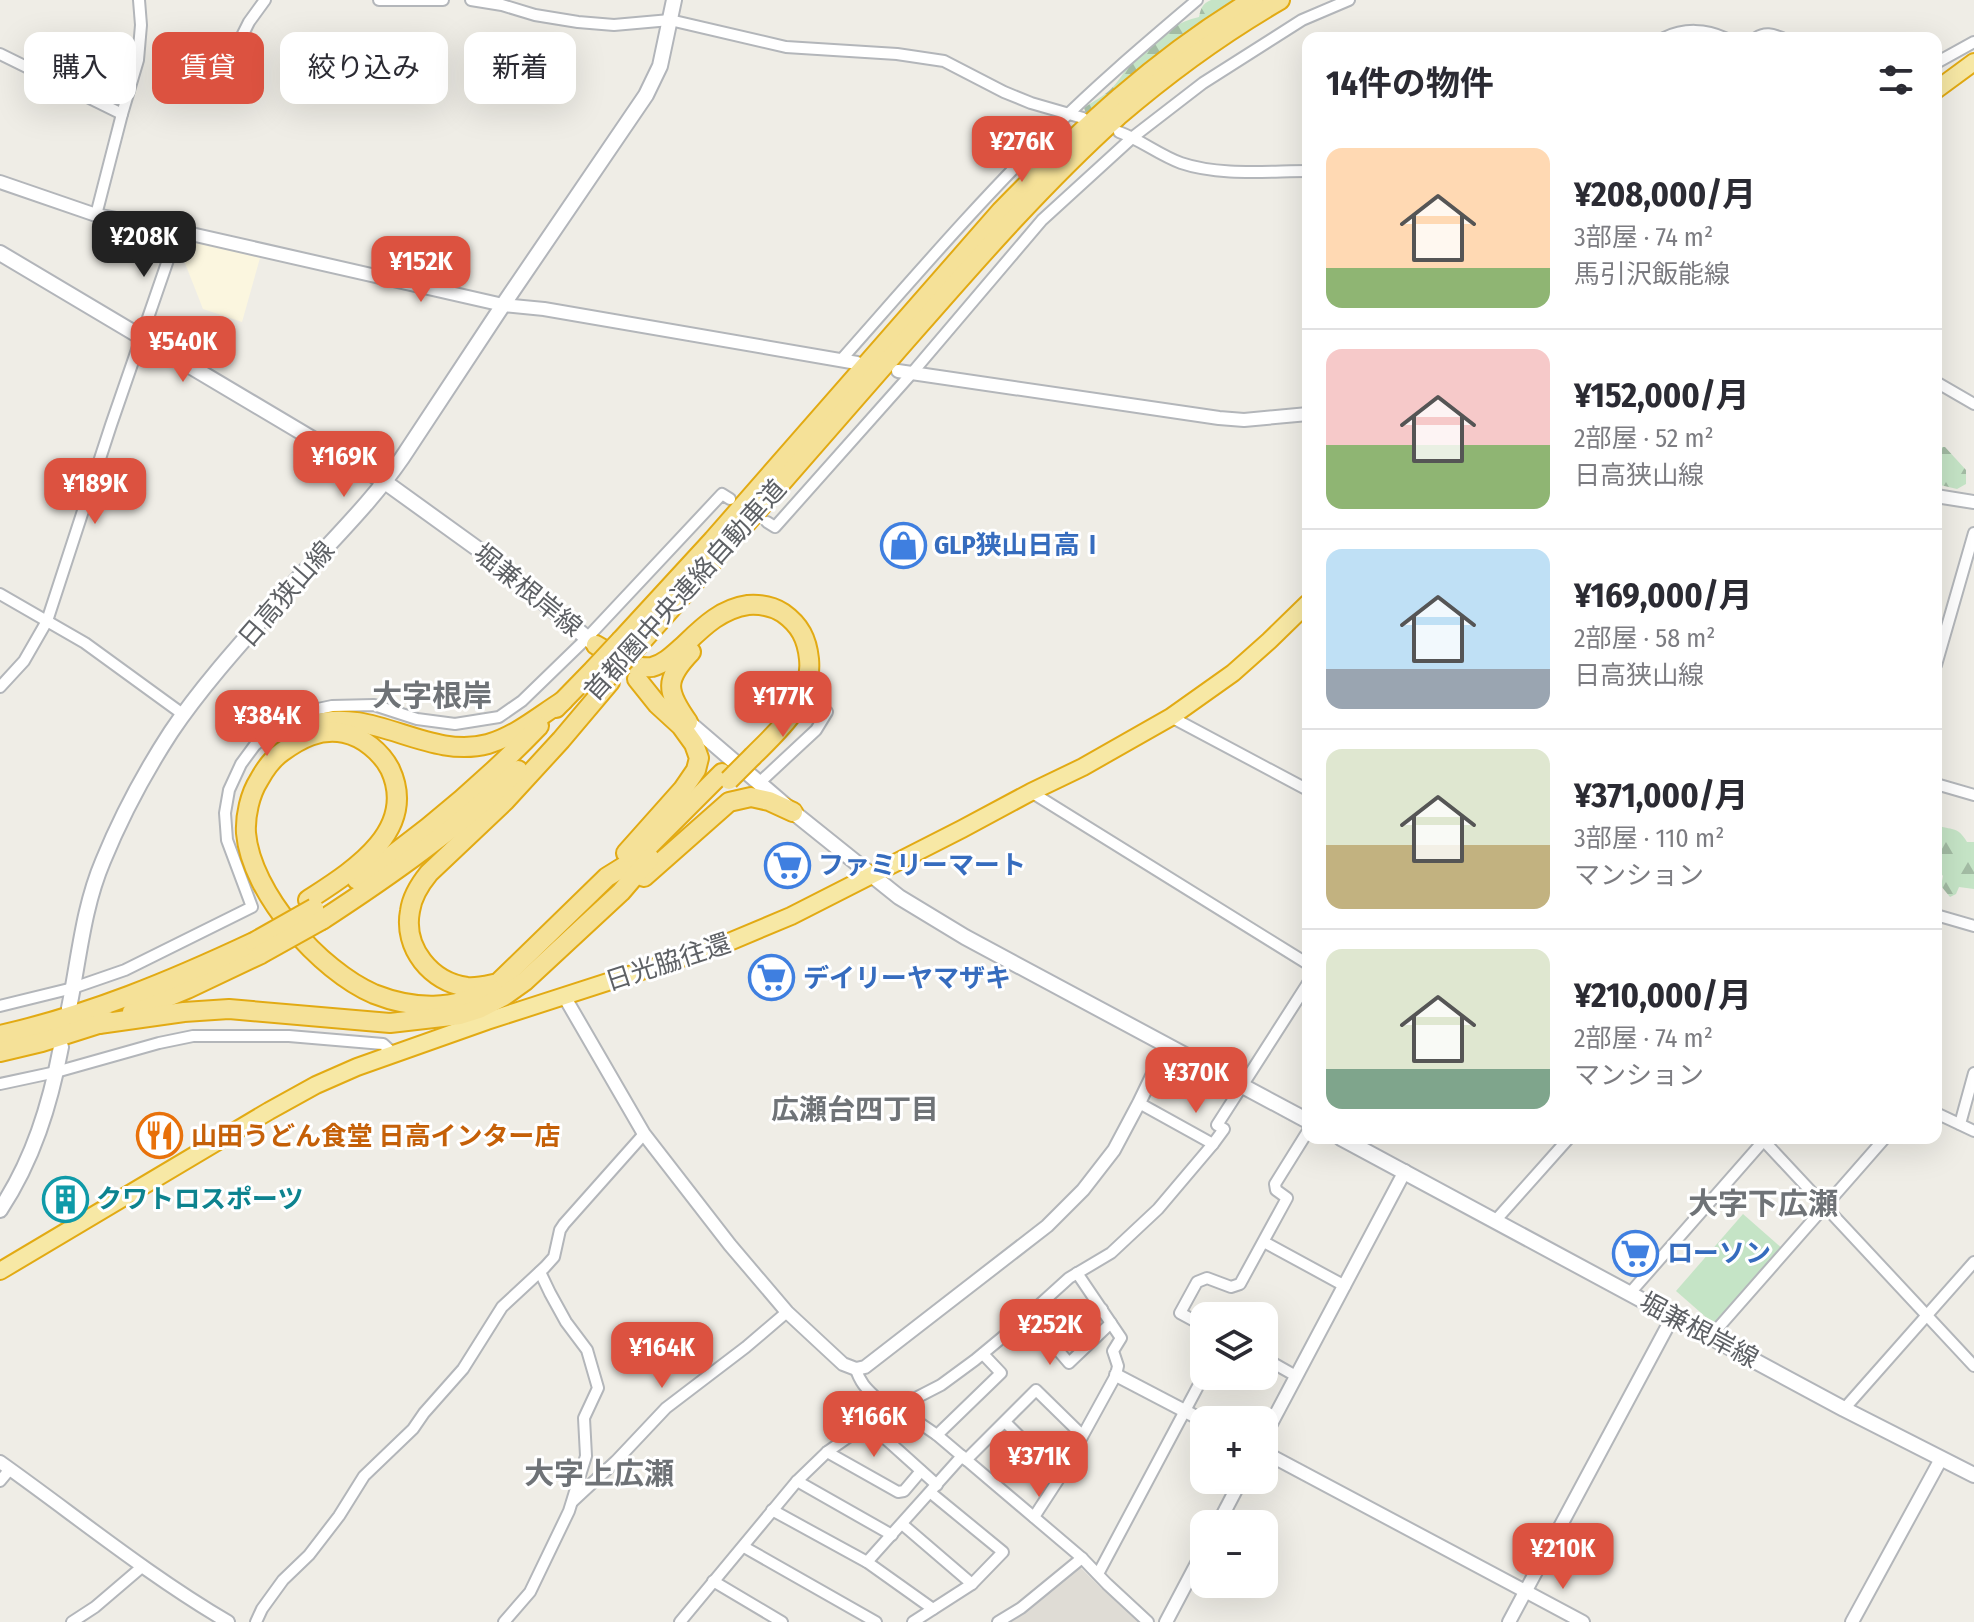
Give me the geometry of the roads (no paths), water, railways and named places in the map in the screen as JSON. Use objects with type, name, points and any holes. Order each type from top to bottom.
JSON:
[{"type":"highway","name":"首都圏中央連絡自動車道","points":[[628,645],[713,540],[991,223],[1051,160],[1142,77],[1253,0]]},
{"type":"highway","name":"首都圏中央連絡自動車道","points":[[628,645],[726,547],[942,300],[1061,170],[1153,88],[1193,57],[1280,0]]},
{"type":"highway","points":[[1942,86],[1974,62]]},
{"type":"highway","points":[[99,1024],[229,1009],[390,1023],[469,1012],[504,996],[525,981],[621,892],[641,866],[726,777],[789,720],[802,699],[810,666],[808,645],[801,629],[774,607],[758,604],[722,613],[669,659],[650,667],[637,666],[592,642]]},
{"type":"highway","name":"日光脇往還","points":[[0,1271],[316,1085],[357,1067],[671,963],[791,916],[1083,767],[1171,717],[1242,666],[1302,609]]},
{"type":"highway","points":[[688,722],[677,706],[671,679],[699,644],[733,619],[749,614],[765,615],[784,624],[796,637],[801,651],[802,678],[779,717],[750,753]]},
{"type":"highway","points":[[498,983],[466,987],[435,975],[420,958],[411,940],[409,914],[414,896],[429,873],[535,769],[628,645]]},
{"type":"highway","name":"首都圏中央連絡自動車道","points":[[315,909],[404,847],[460,802],[563,701],[603,677]]},
{"type":"highway","name":"首都圏中央連絡自動車道","points":[[0,1052],[99,1024],[187,989],[315,909],[413,859],[474,810],[535,754],[603,677]]},
{"type":"highway","points":[[315,909],[344,876],[382,841],[396,810],[394,778],[386,761],[362,740],[348,734],[313,734],[301,739],[277,755],[254,788],[246,831],[257,870],[271,899],[307,945],[344,977],[373,993],[402,1003],[446,1005],[478,997],[498,983],[607,877],[696,770],[699,758],[694,744],[637,679]]},
{"type":"highway","points":[[440,1017],[394,1010],[367,1001],[317,966],[271,916],[247,873],[237,837],[237,815],[248,777],[263,754],[289,734],[317,723],[340,719],[375,724],[456,748],[487,744],[512,734],[563,701]]},
{"type":"highway","points":[[607,877],[636,859],[726,777]]},
{"type":"highway","points":[[621,892],[651,872],[729,802],[751,797],[793,812]]},
{"type":"highway","name":"首都圏中央連絡自動車道","points":[[0,1035],[120,1001],[255,944]]},
{"type":"main road","name":"日高狭山線","points":[[69,1008],[88,902],[116,831],[153,762],[184,715],[295,582],[385,482],[646,95],[660,66],[674,0]]},
{"type":"main road","name":"堀兼根岸線","points":[[0,253],[385,482],[482,552],[899,897],[965,937],[1302,1118]]},
{"type":"main road","points":[[0,1210],[37,1140],[47,1112],[61,1047]]},
{"type":"main road","name":"堀兼根岸線","points":[[1353,1144],[1844,1409],[1974,1475]]},
{"type":"street","points":[[96,215],[138,60],[141,25],[139,0]]},
{"type":"street","points":[[244,32],[265,0]]},
{"type":"street","points":[[379,0],[443,0]]},
{"type":"street","points":[[471,0],[578,22],[614,25],[670,20],[786,47],[897,54],[944,61],[1004,92],[1083,118]]},
{"type":"street","points":[[841,360],[993,190],[1070,113],[1197,0]]},
{"type":"street","points":[[767,522],[775,527],[905,372],[1042,220],[1133,137],[1203,83],[1302,20],[1349,0]]},
{"type":"street","points":[[1682,32],[1711,32]]},
{"type":"street","points":[[1942,60],[1974,42]]},
{"type":"street","points":[[0,54],[122,114]]},
{"type":"street","points":[[1119,132],[1180,163],[1210,170],[1302,171]]},
{"type":"street","points":[[0,182],[96,215],[503,305],[544,309],[857,363]]},
{"type":"street","points":[[0,687],[24,661],[47,621],[178,231]]},
{"type":"street","points":[[905,372],[1219,418],[1244,420],[1302,415]]},
{"type":"street","points":[[1942,385],[1974,404]]},
{"type":"street","points":[[0,1006],[73,988],[125,970],[252,907],[227,840],[225,813],[229,790],[241,764],[255,745],[282,723],[304,712],[332,706],[374,705],[417,719],[455,724],[499,717],[592,642],[722,494],[730,499]]},
{"type":"street","points":[[1942,497],[1974,502]]},
{"type":"street","points":[[1942,644],[1974,533]]},
{"type":"street","points":[[0,594],[85,643],[184,715]]},
{"type":"street","points":[[759,783],[816,730],[827,712]]},
{"type":"street","points":[[1171,717],[1302,787]]},
{"type":"street","points":[[1942,786],[1974,795]]},
{"type":"street","points":[[1031,792],[1302,960]]},
{"type":"street","points":[[1942,917],[1974,926]]},
{"type":"street","points":[[902,1411],[908,1402],[941,1385],[983,1354],[1069,1278],[1111,1253],[1158,1209],[1224,1129],[1217,1125],[1302,993]]},
{"type":"street","points":[[564,996],[644,1134],[730,1245],[787,1312],[843,1364],[856,1369],[865,1367],[1047,1226],[1075,1198],[1114,1150],[1167,1045]]},
{"type":"street","points":[[0,1084],[193,1036],[289,1036],[383,1044],[395,1055]]},
{"type":"street","points":[[1960,1124],[1974,1073]]},
{"type":"street","points":[[1139,1103],[1213,1144]]},
{"type":"street","points":[[1942,1116],[1974,1131]]},
{"type":"street","points":[[256,1622],[283,1580],[309,1555],[339,1516],[364,1476],[413,1429],[463,1369],[502,1307],[554,1257],[564,1224],[644,1134]]},
{"type":"street","points":[[1190,1318],[1180,1313],[1197,1282],[1207,1278],[1231,1287],[1240,1284],[1287,1198],[1276,1190],[1275,1184],[1302,1141]]},
{"type":"street","points":[[1495,1221],[1564,1144]]},
{"type":"street","points":[[1630,1293],[1758,1144]]},
{"type":"street","points":[[1767,1144],[1974,1366]]},
{"type":"street","points":[[1711,1336],[1880,1144]]},
{"type":"street","points":[[1278,1410],[1405,1171]]},
{"type":"street","points":[[1264,1242],[1345,1286]]},
{"type":"street","points":[[1844,1409],[1974,1262]]},
{"type":"street","points":[[504,1622],[530,1592],[571,1504],[586,1456],[584,1418],[598,1388],[587,1350],[566,1322],[540,1272]]},
{"type":"street","points":[[1034,1517],[1060,1477],[1118,1366],[1113,1351],[1121,1338],[1077,1273]]},
{"type":"street","points":[[1102,1309],[1057,1349],[1069,1363],[1111,1323]]},
{"type":"street","points":[[571,1504],[666,1408],[787,1312]]},
{"type":"street","points":[[1509,1622],[1673,1316]]},
{"type":"street","points":[[937,1435],[1001,1373],[983,1354]]},
{"type":"street","points":[[1278,1366],[1296,1376]]},
{"type":"street","points":[[856,1369],[860,1381],[889,1413]]},
{"type":"street","points":[[1116,1375],[1190,1414]]},
{"type":"street","points":[[867,1562],[964,1458],[1036,1390],[1082,1435]]},
{"type":"street","points":[[1098,1574],[1196,1390]]},
{"type":"street","points":[[682,1622],[772,1510],[827,1452],[877,1417],[902,1411],[937,1435],[1082,1558],[1148,1622]]},
{"type":"street","points":[[1005,1422],[1060,1477]]},
{"type":"street","points":[[868,1423],[1003,1552],[972,1584],[913,1622]]},
{"type":"street","points":[[827,1452],[898,1492],[904,1491],[921,1471]]},
{"type":"street","points":[[1278,1459],[1583,1622]]},
{"type":"street","points":[[1852,1622],[1941,1459]]},
{"type":"street","points":[[0,1481],[5,1466],[194,1603],[228,1622]]},
{"type":"street","points":[[797,1481],[892,1535]]},
{"type":"street","points":[[772,1510],[867,1562],[933,1609]]},
{"type":"street","points":[[902,1524],[972,1584]]},
{"type":"street","points":[[744,1547],[876,1622]]},
{"type":"street","points":[[998,1622],[1021,1608],[1082,1558]]},
{"type":"street","points":[[72,1622],[95,1607],[143,1566]]},
{"type":"street","points":[[1166,1622],[1190,1577]]},
{"type":"street","points":[[713,1581],[782,1622]]},
{"type":"place","name":"GLP狭山日高Ⅰ","points":[[903,545]]},
{"type":"place","name":"ファミリーマート","points":[[787,865]]},
{"type":"place","name":"デイリーヤマザキ","points":[[772,978]]},
{"type":"place","name":"山田うどん食堂 日高インター店","points":[[160,1136]]},
{"type":"place","name":"クワトロスポーツ","points":[[65,1199]]},
{"type":"place","name":"ローソン","points":[[1636,1253]]},
{"type":"district","name":"大字根岸","points":[[432,696]]},
{"type":"district","name":"広瀬台四丁目","points":[[855,1109]]},
{"type":"district","name":"大字下広瀬","points":[[1763,1204]]},
{"type":"district","name":"大字上広瀬","points":[[599,1474]]}]
